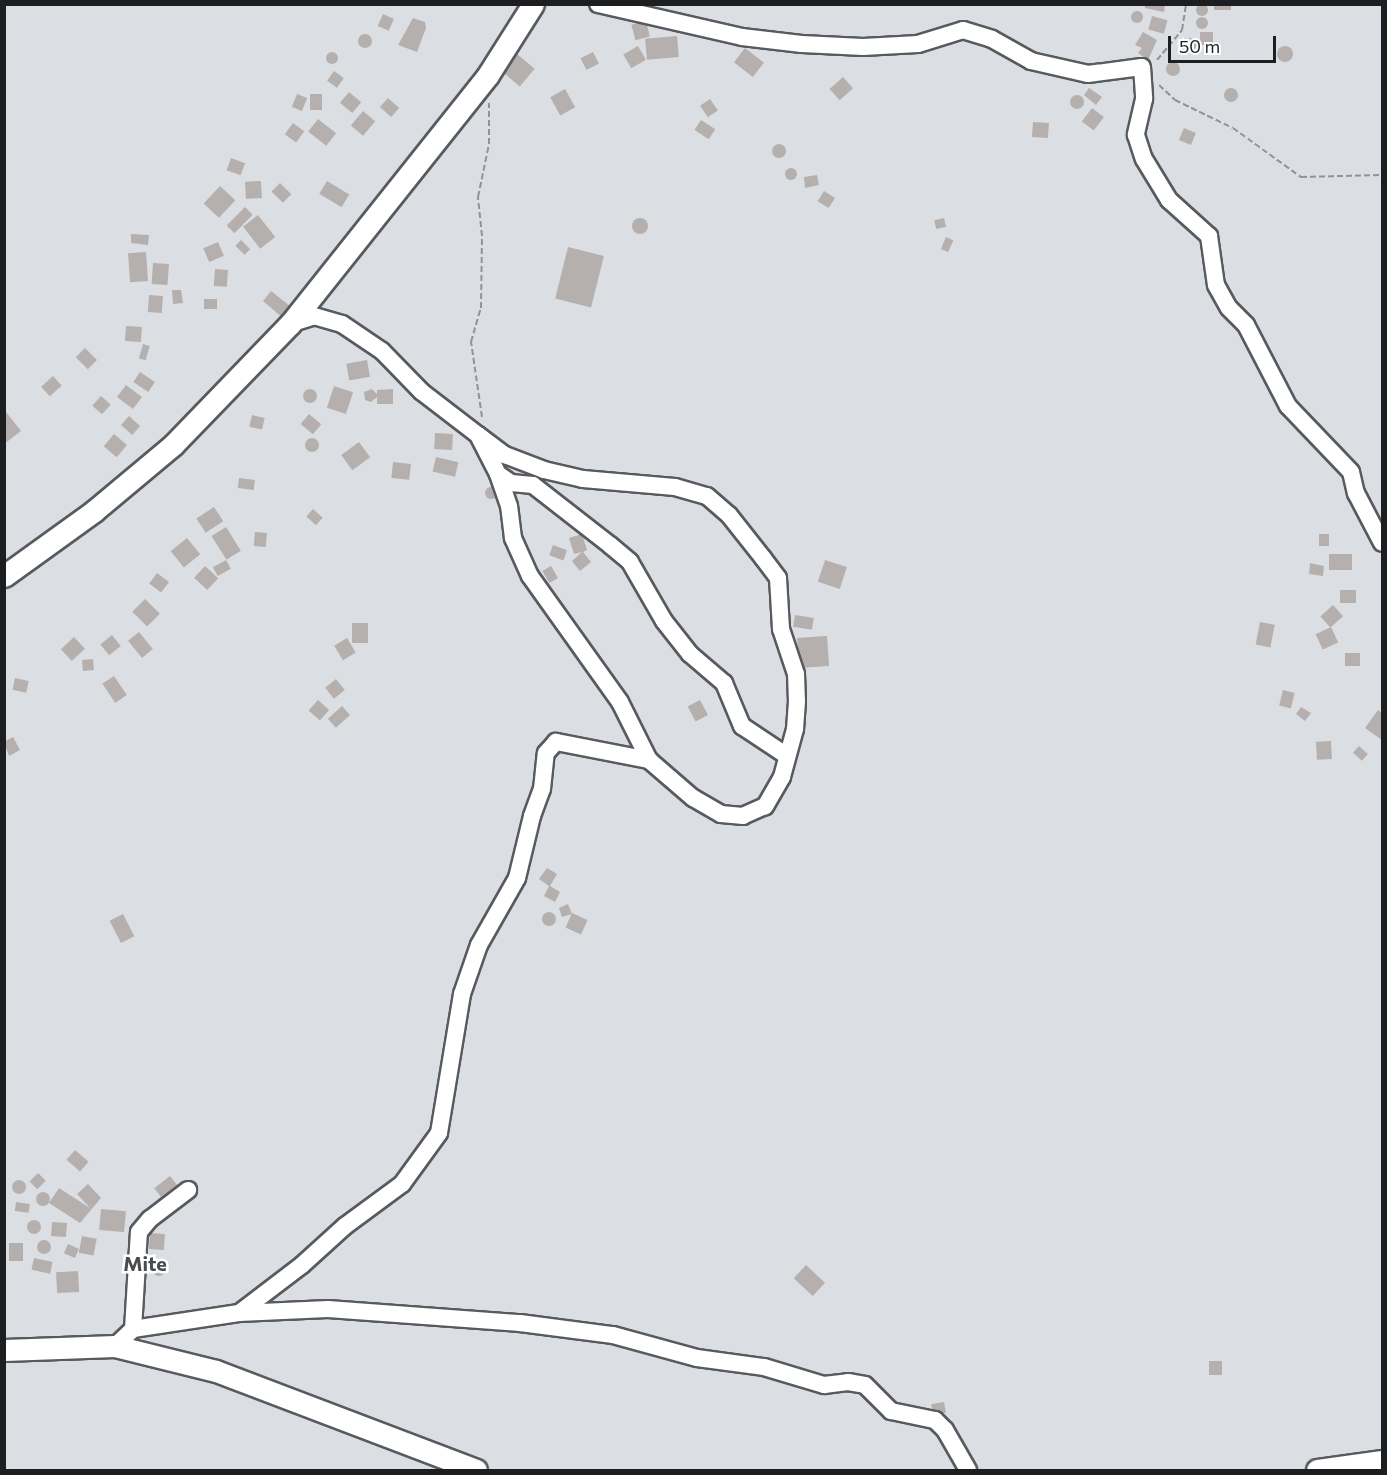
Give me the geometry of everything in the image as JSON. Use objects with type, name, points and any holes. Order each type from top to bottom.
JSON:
[{"type":"street","points":[[4,576],[94,511],[174,445],[290,324],[488,75],[533,4]]},
{"type":"street","points":[[598,4],[741,37],[802,44],[863,47],[918,44],[963,30],[992,39],[1031,61],[1088,74],[1142,67],[1144,99],[1136,135],[1144,159],[1169,200],[1209,236],[1216,285],[1249,330],[1288,406],[1351,472],[1356,494],[1383,543]]},
{"type":"street","points":[[290,324],[314,316],[342,324],[382,351],[422,392],[482,430],[505,455],[544,470],[583,479],[675,487],[707,496],[729,515],[778,578],[781,628],[796,674],[795,729],[782,777],[765,806],[743,816],[721,814],[693,798],[649,760],[620,702],[530,576],[513,538],[509,506],[482,430]]},
{"type":"street","points":[[498,474],[511,483],[533,485],[630,562],[664,621],[690,654],[723,683],[741,726],[787,756]]},
{"type":"street","points":[[239,1313],[302,1265],[345,1226],[402,1184],[439,1132],[462,994],[479,945],[517,878],[532,816],[542,789],[546,753],[556,742],[649,760]]},
{"type":"street","points":[[133,1329],[139,1232],[188,1190]]},
{"type":"street","points":[[115,1346],[133,1329],[239,1313],[328,1309],[520,1323],[613,1335],[697,1358],[764,1367],[824,1385],[848,1382],[865,1385],[891,1411],[935,1420],[945,1430],[968,1470]]},
{"type":"street","points":[[4,1350],[115,1346],[216,1371],[476,1470]]},
{"type":"street","points":[[1317,1470],[1383,1461]]},
{"type":"path","points":[[1142,67],[1151,65],[1172,46],[1182,30],[1186,4]]},
{"type":"path","points":[[1142,67],[1175,100],[1233,128],[1301,177],[1383,175]]},
{"type":"path","points":[[482,430],[471,342],[481,308],[482,236],[478,197],[489,144],[488,75]]},
{"type":"building","points":[[1202,4],[1208,10],[1202,16],[1196,10]]},
{"type":"building","points":[[1214,4],[1231,4],[1231,10],[1214,10]]},
{"type":"building","points":[[1145,5],[1165,5],[1164,12],[1145,8]]},
{"type":"building","points":[[1139,11],[1142,12],[1142,22],[1135,23],[1132,22],[1131,15],[1132,12]]},
{"type":"building","points":[[383,14],[394,19],[389,31],[378,26]]},
{"type":"building","points":[[1152,16],[1167,20],[1164,34],[1148,30]]},
{"type":"building","points":[[1204,17],[1208,23],[1204,29],[1200,29],[1196,21]]},
{"type":"building","points":[[413,18],[425,22],[426,28],[417,52],[398,45]]},
{"type":"building","points":[[646,21],[650,37],[635,40],[631,25]]},
{"type":"building","points":[[1143,32],[1157,40],[1148,60],[1138,53],[1142,48],[1135,45]]},
{"type":"building","points":[[1200,32],[1213,32],[1213,45],[1200,45]]},
{"type":"building","points":[[365,34],[370,36],[372,41],[370,46],[365,48],[360,46],[358,41],[360,36]]},
{"type":"building","points":[[677,36],[679,57],[647,60],[645,39]]},
{"type":"building","points":[[1193,38],[1197,44],[1193,50],[1189,50],[1185,42]]},
{"type":"building","points":[[638,46],[646,60],[631,68],[623,54]]},
{"type":"building","points":[[1285,46],[1293,54],[1285,62],[1277,54]]},
{"type":"building","points":[[745,48],[764,63],[753,77],[734,62]]},
{"type":"building","points":[[334,52],[338,58],[334,64],[330,64],[326,56]]},
{"type":"building","points":[[593,52],[599,64],[586,70],[581,58]]},
{"type":"building","points":[[517,54],[535,69],[520,86],[502,72]]},
{"type":"building","points":[[1173,62],[1178,64],[1180,69],[1178,74],[1173,76],[1168,74],[1166,69],[1168,64]]},
{"type":"building","points":[[334,71],[344,78],[337,88],[327,81]]},
{"type":"building","points":[[843,77],[853,88],[840,100],[830,89]]},
{"type":"building","points":[[1089,88],[1102,97],[1096,105],[1084,95]]},
{"type":"building","points":[[1228,88],[1234,88],[1238,95],[1234,102],[1228,102],[1224,98],[1224,92]]},
{"type":"building","points":[[565,89],[575,107],[560,116],[550,97]]},
{"type":"building","points":[[349,92],[361,102],[352,113],[340,103]]},
{"type":"building","points":[[297,94],[307,98],[302,111],[292,107]]},
{"type":"building","points":[[310,94],[322,94],[322,110],[310,110]]},
{"type":"building","points":[[1077,95],[1082,97],[1084,102],[1082,107],[1077,109],[1072,107],[1070,102],[1072,97]]},
{"type":"building","points":[[388,98],[399,108],[391,117],[380,107]]},
{"type":"building","points":[[710,99],[718,111],[708,117],[700,106]]},
{"type":"building","points":[[1092,108],[1104,117],[1094,131],[1082,122]]},
{"type":"building","points":[[363,111],[375,121],[363,136],[351,126]]},
{"type":"building","points":[[318,119],[336,133],[326,146],[308,132]]},
{"type":"building","points":[[701,120],[715,129],[709,139],[694,130]]},
{"type":"building","points":[[1033,122],[1049,123],[1048,138],[1032,137]]},
{"type":"building","points":[[293,123],[304,131],[296,143],[285,134]]},
{"type":"building","points":[[1184,128],[1196,133],[1191,145],[1179,140]]},
{"type":"building","points":[[779,144],[784,146],[786,151],[784,156],[779,158],[774,156],[772,151],[774,146]]},
{"type":"building","points":[[231,158],[245,163],[241,175],[227,170]]},
{"type":"building","points":[[791,168],[797,174],[791,180],[785,174]]},
{"type":"building","points":[[817,175],[819,185],[805,188],[804,177]]},
{"type":"building","points":[[261,181],[262,198],[246,199],[245,182]]},
{"type":"building","points":[[327,181],[349,194],[342,207],[319,194]]},
{"type":"building","points":[[280,183],[291,194],[283,203],[272,191]]},
{"type":"building","points":[[220,186],[235,200],[219,218],[204,204]]},
{"type":"building","points":[[824,191],[835,198],[829,208],[818,201]]},
{"type":"building","points":[[245,207],[253,215],[234,233],[227,225]]},
{"type":"building","points":[[258,215],[275,237],[260,249],[243,227]]},
{"type":"building","points":[[640,218],[646,220],[648,226],[646,232],[640,234],[634,232],[632,226],[634,220]]},
{"type":"building","points":[[944,218],[946,227],[936,229],[934,220]]},
{"type":"building","points":[[131,234],[149,235],[148,245],[131,243]]},
{"type":"building","points":[[946,237],[953,240],[948,252],[941,249]]},
{"type":"building","points":[[241,240],[250,249],[245,255],[235,246]]},
{"type":"building","points":[[218,242],[224,256],[209,262],[203,248]]},
{"type":"building","points":[[568,247],[604,256],[591,307],[555,298]]},
{"type":"building","points":[[146,252],[148,281],[130,282],[128,253]]},
{"type":"building","points":[[153,263],[169,264],[167,285],[152,284]]},
{"type":"building","points":[[215,269],[228,270],[227,287],[214,286]]},
{"type":"building","points":[[172,290],[181,290],[183,303],[173,304]]},
{"type":"building","points":[[271,291],[290,306],[290,324],[263,301]]},
{"type":"building","points":[[149,295],[163,296],[162,313],[148,312]]},
{"type":"building","points":[[204,299],[217,299],[217,309],[204,309]]},
{"type":"building","points":[[126,326],[142,327],[141,342],[125,341]]},
{"type":"building","points":[[143,344],[150,346],[146,360],[139,358]]},
{"type":"building","points":[[85,348],[97,360],[88,369],[76,357]]},
{"type":"building","points":[[367,360],[370,377],[349,380],[346,364]]},
{"type":"building","points":[[140,372],[155,382],[148,392],[133,382]]},
{"type":"building","points":[[53,376],[62,386],[50,396],[41,387]]},
{"type":"building","points":[[126,385],[142,397],[133,409],[117,397]]},
{"type":"building","points":[[334,386],[353,392],[346,414],[327,408]]},
{"type":"building","points":[[310,389],[315,391],[317,396],[315,401],[310,403],[305,401],[303,396],[305,391]]},
{"type":"building","points":[[372,389],[377,394],[377,390],[393,389],[393,404],[377,404],[377,397],[371,402],[365,400],[364,392]]},
{"type":"building","points":[[101,396],[111,405],[102,414],[92,406]]},
{"type":"building","points":[[6,412],[21,431],[4,444],[4,413]]},
{"type":"building","points":[[309,414],[321,424],[313,434],[301,424]]},
{"type":"building","points":[[252,415],[265,418],[262,430],[249,427]]},
{"type":"building","points":[[129,416],[140,426],[132,435],[121,425]]},
{"type":"building","points":[[435,433],[453,434],[452,450],[434,449]]},
{"type":"building","points":[[114,434],[127,445],[117,457],[104,446]]},
{"type":"building","points":[[312,438],[317,440],[319,445],[317,450],[312,452],[307,450],[305,445],[307,440]]},
{"type":"building","points":[[359,442],[370,457],[352,470],[341,455]]},
{"type":"building","points":[[436,457],[458,462],[455,477],[433,472]]},
{"type":"building","points":[[393,462],[411,464],[409,480],[391,478]]},
{"type":"building","points":[[239,478],[255,480],[254,490],[238,488]]},
{"type":"building","points":[[493,487],[497,493],[493,499],[489,499],[485,491]]},
{"type":"building","points":[[214,507],[223,521],[206,533],[196,518]]},
{"type":"building","points":[[313,509],[323,518],[316,525],[306,516]]},
{"type":"building","points":[[226,527],[241,551],[226,560],[212,536]]},
{"type":"building","points":[[255,532],[267,533],[266,547],[254,546]]},
{"type":"building","points":[[582,534],[587,550],[583,552],[591,562],[580,571],[572,561],[582,552],[574,554],[569,538]]},
{"type":"building","points":[[1319,534],[1329,534],[1329,546],[1319,546]]},
{"type":"building","points":[[187,538],[200,554],[184,568],[171,551]]},
{"type":"building","points":[[553,545],[567,550],[563,560],[549,555]]},
{"type":"building","points":[[1329,554],[1352,554],[1352,570],[1329,570]]},
{"type":"building","points":[[226,560],[231,569],[218,576],[213,567]]},
{"type":"building","points":[[825,560],[847,567],[840,589],[818,582]]},
{"type":"building","points":[[1310,563],[1324,566],[1323,576],[1309,574]]},
{"type":"building","points":[[205,566],[218,578],[207,590],[194,578]]},
{"type":"building","points":[[551,566],[558,578],[549,583],[542,571]]},
{"type":"building","points":[[157,573],[169,582],[161,592],[149,583]]},
{"type":"building","points":[[1340,590],[1356,590],[1356,603],[1340,603]]},
{"type":"building","points":[[145,599],[160,614],[147,627],[132,612]]},
{"type":"building","points":[[1333,605],[1343,616],[1330,628],[1320,616]]},
{"type":"building","points":[[795,615],[814,618],[812,630],[793,627]]},
{"type":"building","points":[[1260,622],[1275,625],[1270,647],[1256,645]]},
{"type":"building","points":[[352,623],[368,623],[368,643],[352,643]]},
{"type":"building","points":[[1331,627],[1338,642],[1323,650],[1316,634]]},
{"type":"building","points":[[139,632],[153,649],[142,658],[128,641]]},
{"type":"building","points":[[112,635],[121,646],[109,655],[100,644]]},
{"type":"building","points":[[827,636],[829,666],[799,668],[797,638]]},
{"type":"building","points":[[74,637],[85,649],[72,661],[61,649]]},
{"type":"building","points":[[347,638],[356,653],[343,660],[334,646]]},
{"type":"building","points":[[1345,653],[1360,653],[1360,666],[1345,666]]},
{"type":"building","points":[[93,659],[94,670],[83,671],[82,660]]},
{"type":"building","points":[[114,676],[127,695],[115,703],[102,684]]},
{"type":"building","points":[[15,678],[29,681],[26,693],[13,690]]},
{"type":"building","points":[[336,679],[345,690],[334,699],[325,688]]},
{"type":"building","points":[[1283,690],[1295,693],[1291,708],[1279,706]]},
{"type":"building","points":[[318,700],[329,710],[320,720],[309,710]]},
{"type":"building","points":[[700,700],[708,715],[696,722],[688,707]]},
{"type":"building","points":[[342,706],[350,715],[336,728],[328,719]]},
{"type":"building","points":[[1301,707],[1311,713],[1305,721],[1296,714]]},
{"type":"building","points":[[1378,710],[1382,713],[1382,740],[1365,728]]},
{"type":"building","points":[[13,737],[20,750],[9,756],[4,742]]},
{"type":"building","points":[[1331,741],[1332,759],[1317,760],[1316,742]]},
{"type":"building","points":[[1359,746],[1368,754],[1362,761],[1353,753]]},
{"type":"building","points":[[547,868],[557,874],[550,886],[560,892],[555,902],[544,896],[549,886],[539,879]]},
{"type":"building","points":[[568,904],[572,914],[562,917],[559,908]]},
{"type":"building","points":[[549,912],[554,914],[556,919],[554,924],[549,926],[544,924],[542,919],[544,914]]},
{"type":"building","points":[[572,913],[588,920],[581,935],[565,928]]},
{"type":"building","points":[[123,914],[134,936],[121,943],[110,921]]},
{"type":"building","points":[[75,1150],[89,1162],[80,1172],[66,1160]]},
{"type":"building","points":[[38,1173],[46,1181],[37,1189],[30,1181]]},
{"type":"building","points":[[170,1176],[177,1185],[161,1197],[154,1188]]},
{"type":"building","points":[[19,1180],[24,1182],[26,1187],[24,1192],[19,1194],[14,1192],[12,1187],[14,1182]]},
{"type":"building","points":[[88,1184],[101,1198],[80,1223],[49,1203],[59,1188],[90,1208],[77,1194]]},
{"type":"building","points":[[43,1192],[48,1194],[50,1199],[48,1204],[43,1206],[38,1204],[36,1199],[38,1194]]},
{"type":"building","points":[[16,1202],[30,1204],[29,1213],[15,1211]]},
{"type":"building","points":[[101,1209],[126,1211],[124,1232],[99,1230]]},
{"type":"building","points":[[34,1220],[39,1222],[41,1227],[39,1232],[34,1234],[29,1232],[27,1227],[29,1222]]},
{"type":"building","points":[[52,1222],[67,1223],[66,1237],[51,1236]]},
{"type":"building","points":[[150,1233],[165,1234],[164,1250],[149,1249]]},
{"type":"building","points":[[82,1236],[97,1239],[93,1256],[79,1253]]},
{"type":"building","points":[[44,1240],[49,1242],[51,1247],[49,1252],[44,1254],[39,1252],[37,1247],[39,1242]]},
{"type":"building","points":[[9,1243],[23,1243],[23,1261],[9,1261]]},
{"type":"building","points":[[68,1244],[79,1249],[75,1258],[64,1253]]},
{"type":"building","points":[[34,1258],[53,1262],[50,1274],[32,1270]]},
{"type":"building","points":[[159,1262],[164,1264],[166,1269],[164,1274],[159,1276],[154,1274],[152,1269],[154,1264]]},
{"type":"building","points":[[806,1265],[825,1283],[813,1296],[794,1278]]},
{"type":"building","points":[[78,1271],[79,1292],[57,1293],[56,1272]]},
{"type":"building","points":[[1209,1361],[1222,1361],[1222,1375],[1209,1375]]},
{"type":"building","points":[[944,1402],[946,1413],[933,1415],[931,1404]]},
{"type":"district","name":"Mite","points":[[145,1263]]}]
